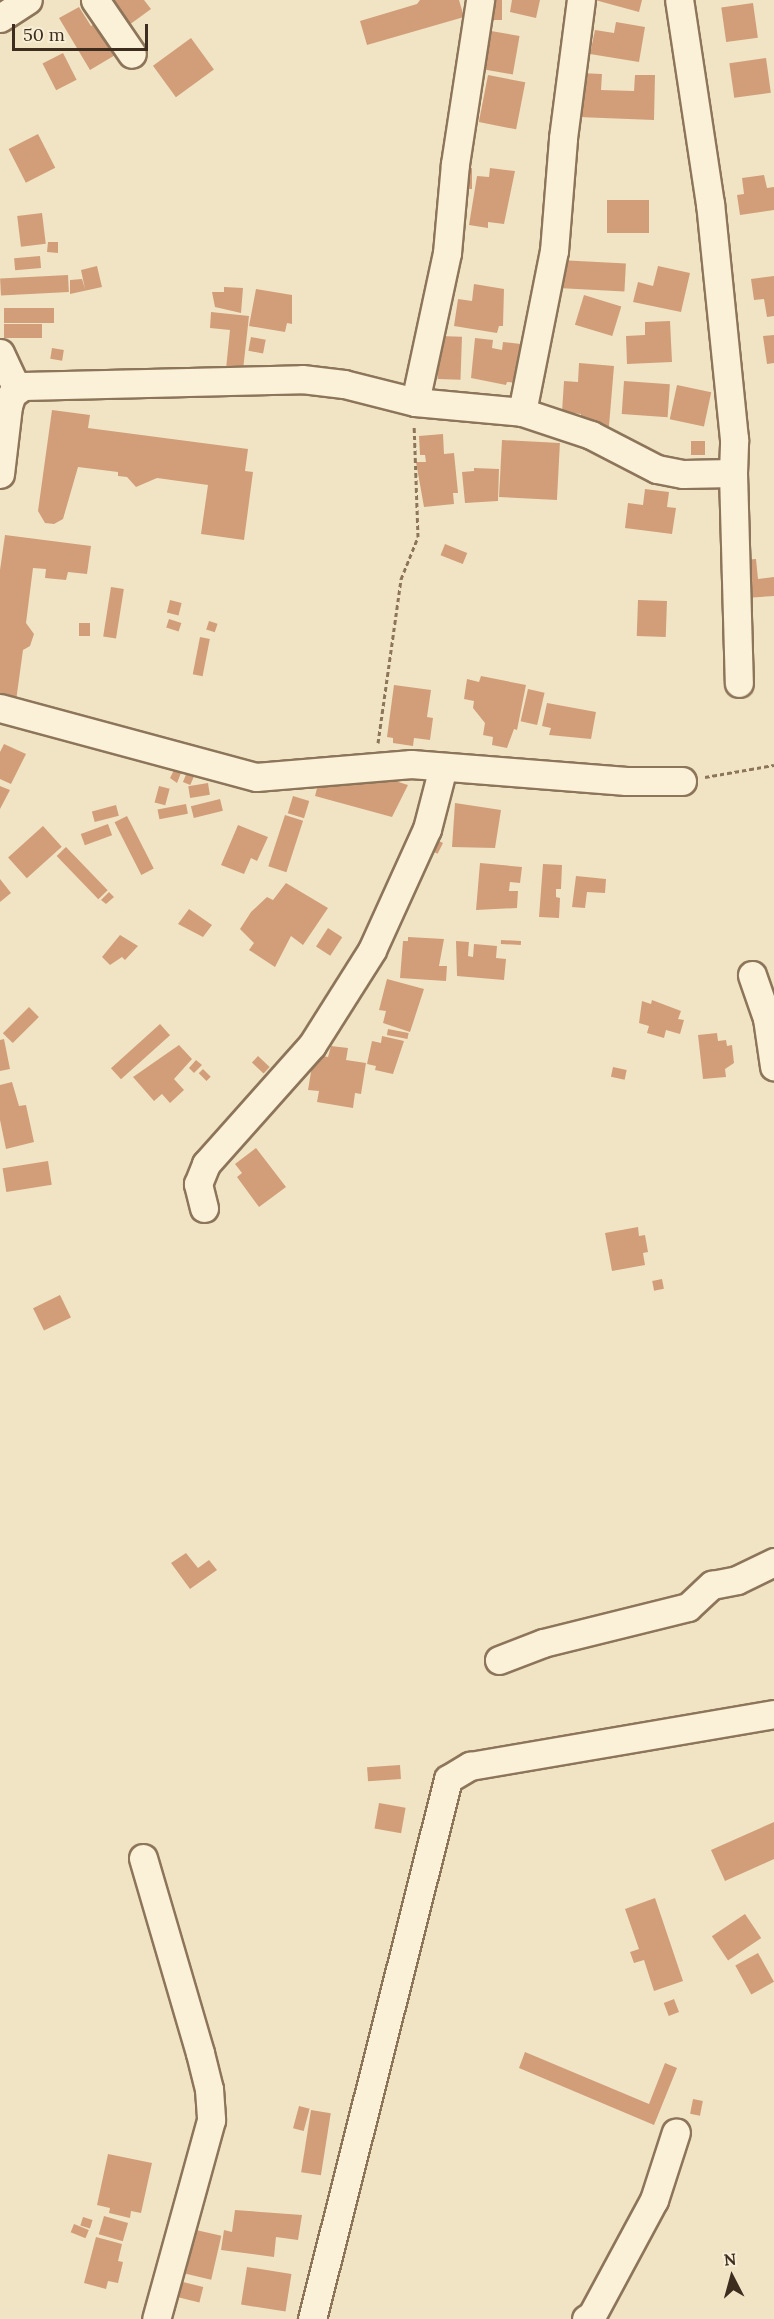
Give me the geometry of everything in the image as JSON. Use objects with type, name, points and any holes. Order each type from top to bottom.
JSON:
[{"type":"street","points":[[0,18],[28,0]]},
{"type":"street","points":[[95,0],[132,54]]},
{"type":"street","points":[[415,402],[447,254],[455,164],[480,0]]},
{"type":"street","points":[[522,412],[554,251],[563,138],[581,0]]},
{"type":"street","points":[[679,0],[710,204],[734,439],[739,683]]},
{"type":"street","points":[[0,354],[17,389]]},
{"type":"street","points":[[17,389],[38,385],[302,379],[344,384],[415,402],[522,412],[591,435],[657,469],[683,474],[733,474]]},
{"type":"street","points":[[0,474],[8,406],[17,389]]},
{"type":"street","points":[[0,708],[256,777],[281,778],[370,765],[443,767],[626,781],[682,781]]},
{"type":"street","points":[[204,1208],[198,1184],[206,1164],[312,1045],[372,950],[427,829],[443,767]]},
{"type":"street","points":[[752,975],[767,1018],[774,1066]]},
{"type":"street","points":[[499,1660],[543,1643],[688,1607],[712,1584],[737,1580],[774,1562]]},
{"type":"street","points":[[312,2319],[448,1779],[470,1766],[774,1714]]},
{"type":"street","points":[[143,1858],[200,2053],[209,2089],[211,2120],[156,2319]]},
{"type":"street","points":[[586,2319],[654,2200],[676,2132]]},
{"type":"path","points":[[370,765],[377,750],[385,705],[390,642],[401,579],[418,537],[415,402]]},
{"type":"path","points":[[682,781],[774,765]]},
{"type":"building","points":[[114,0],[144,0],[151,9],[125,28],[108,5]]},
{"type":"building","points":[[420,0],[459,0],[464,17],[367,45],[360,21],[417,4]]},
{"type":"building","points":[[485,0],[502,0],[502,20],[485,20]]},
{"type":"building","points":[[512,0],[540,0],[536,18],[510,12]]},
{"type":"building","points":[[595,0],[642,0],[639,12]]},
{"type":"building","points":[[753,3],[758,38],[726,42],[721,7]]},
{"type":"building","points":[[79,7],[91,26],[103,19],[122,51],[90,70],[59,18]]},
{"type":"building","points":[[616,22],[645,27],[639,62],[590,54],[595,30],[614,33]]},
{"type":"building","points":[[491,31],[520,36],[513,74],[484,69]]},
{"type":"building","points":[[191,38],[214,70],[176,97],[153,66]]},
{"type":"building","points":[[63,53],[77,80],[56,90],[43,63]]},
{"type":"building","points":[[766,58],[771,93],[734,98],[729,63]]},
{"type":"building","points":[[579,73],[602,74],[601,90],[634,91],[635,75],[655,75],[654,120],[578,117]]},
{"type":"building","points":[[488,75],[525,82],[516,129],[479,122]]},
{"type":"building","points":[[38,134],[55,168],[26,183],[9,149]]},
{"type":"building","points":[[460,168],[472,168],[472,189],[460,189]]},
{"type":"building","points":[[490,168],[515,171],[504,224],[488,222],[488,228],[469,225],[477,176],[489,177]]},
{"type":"building","points":[[764,175],[767,188],[774,187],[774,210],[740,215],[737,195],[744,194],[742,178]]},
{"type":"building","points":[[607,200],[649,200],[649,233],[607,233]]},
{"type":"building","points":[[42,213],[46,244],[21,247],[17,216]]},
{"type":"building","points":[[48,242],[58,242],[58,253],[47,252]]},
{"type":"building","points":[[40,256],[41,268],[15,270],[14,258]]},
{"type":"building","points":[[559,260],[626,264],[624,291],[558,288]]},
{"type":"building","points":[[97,266],[102,287],[70,294],[70,280],[82,279],[85,289],[81,270]]},
{"type":"building","points":[[658,266],[690,273],[681,312],[633,302],[638,282],[653,286]]},
{"type":"building","points":[[68,275],[69,292],[1,296],[0,279]]},
{"type":"building","points":[[774,276],[774,316],[767,317],[764,299],[754,300],[751,279]]},
{"type":"building","points":[[474,284],[504,289],[503,326],[499,326],[497,333],[454,326],[458,299],[472,301]]},
{"type":"building","points":[[224,287],[243,288],[241,313],[215,307],[212,292],[224,292]]},
{"type":"building","points":[[256,289],[292,295],[292,324],[287,323],[285,332],[249,326]]},
{"type":"building","points":[[584,295],[621,306],[612,336],[575,325]]},
{"type":"building","points":[[4,308],[54,308],[54,323],[4,323]]},
{"type":"building","points":[[211,312],[249,316],[243,370],[226,369],[230,330],[210,328]]},
{"type":"building","points":[[670,321],[672,362],[627,364],[626,336],[645,335],[645,322]]},
{"type":"building","points":[[4,324],[42,324],[42,338],[4,338]]},
{"type":"building","points":[[774,335],[774,363],[767,364],[763,336]]},
{"type":"building","points":[[439,336],[462,337],[460,380],[437,379]]},
{"type":"building","points":[[251,337],[266,340],[263,354],[248,351]]},
{"type":"building","points":[[475,338],[493,340],[492,348],[502,350],[503,342],[521,344],[517,383],[507,382],[506,385],[471,378]]},
{"type":"building","points":[[52,348],[64,350],[62,361],[50,359]]},
{"type":"building","points":[[579,363],[614,366],[609,426],[581,424],[581,414],[562,412],[564,381],[578,382]]},
{"type":"building","points":[[624,381],[670,384],[668,417],[622,414]]},
{"type":"building","points":[[677,385],[711,392],[704,427],[670,419]]},
{"type":"building","points":[[52,410],[90,415],[88,428],[248,449],[245,471],[253,472],[244,540],[201,534],[208,485],[157,478],[136,487],[127,477],[118,476],[118,472],[78,467],[63,519],[54,524],[45,523],[38,511]]},
{"type":"building","points":[[443,434],[444,454],[454,453],[458,493],[453,493],[454,504],[424,507],[416,462],[426,462],[425,455],[420,455],[419,436]]},
{"type":"building","points":[[502,440],[560,443],[557,500],[499,497]]},
{"type":"building","points":[[691,441],[705,441],[705,455],[691,455]]},
{"type":"building","points":[[474,468],[499,469],[498,501],[465,503],[462,472],[474,471]]},
{"type":"building","points":[[645,489],[669,492],[667,507],[676,508],[672,534],[625,528],[628,503],[643,505]]},
{"type":"building","points":[[5,535],[91,546],[87,574],[68,572],[66,580],[45,578],[46,569],[33,568],[26,623],[34,634],[30,646],[23,650],[16,701],[0,699],[0,570]]},
{"type":"building","points":[[445,544],[467,553],[463,564],[441,555]]},
{"type":"building","points":[[756,559],[758,579],[774,577],[774,596],[745,598],[742,560]]},
{"type":"building","points":[[111,587],[124,589],[116,638],[103,636]]},
{"type":"building","points":[[170,600],[182,603],[178,616],[167,613]]},
{"type":"building","points":[[638,600],[667,601],[666,637],[637,636]]},
{"type":"building","points":[[169,619],[181,623],[179,632],[166,628]]},
{"type":"building","points":[[209,621],[218,624],[215,632],[206,630]]},
{"type":"building","points":[[79,623],[90,623],[90,636],[79,636]]},
{"type":"building","points":[[200,637],[210,639],[203,676],[193,674]]},
{"type":"building","points":[[481,676],[526,685],[517,730],[514,729],[507,748],[492,745],[493,737],[483,735],[485,723],[473,708],[474,701],[464,699],[467,679],[479,682]]},
{"type":"building","points":[[394,685],[431,690],[427,717],[433,718],[430,740],[414,738],[413,746],[393,743],[393,738],[387,737]]},
{"type":"building","points":[[528,689],[545,693],[537,725],[521,721]]},
{"type":"building","points":[[547,703],[596,712],[591,739],[549,735],[551,728],[542,726]]},
{"type":"building","points":[[4,744],[26,754],[11,784],[0,779],[0,752]]},
{"type":"building","points":[[174,770],[181,773],[177,783],[170,778]]},
{"type":"building","points":[[188,770],[195,773],[190,785],[183,782]]},
{"type":"building","points":[[379,776],[408,785],[392,817],[315,796],[318,784],[330,786]]},
{"type":"building","points":[[208,783],[210,795],[190,798],[188,786]]},
{"type":"building","points":[[0,786],[10,790],[0,809]]},
{"type":"building","points":[[159,786],[170,789],[165,805],[155,802]]},
{"type":"building","points":[[293,796],[309,801],[304,818],[288,813]]},
{"type":"building","points":[[220,799],[223,811],[194,818],[191,806]]},
{"type":"building","points":[[455,803],[501,810],[495,848],[452,847]]},
{"type":"building","points":[[186,804],[188,814],[159,819],[158,810]]},
{"type":"building","points":[[116,805],[119,816],[95,822],[92,811]]},
{"type":"building","points":[[285,815],[303,821],[286,872],[268,866]]},
{"type":"building","points":[[127,816],[154,869],[141,875],[115,822]]},
{"type":"building","points":[[108,824],[112,835],[85,845],[81,834]]},
{"type":"building","points":[[238,825],[268,837],[257,861],[251,858],[244,874],[221,865]]},
{"type":"building","points":[[43,826],[62,847],[27,878],[8,857]]},
{"type":"building","points":[[435,839],[443,843],[438,854],[430,850]]},
{"type":"building","points":[[66,847],[108,890],[98,899],[57,856]]},
{"type":"building","points":[[480,863],[522,867],[520,883],[510,882],[509,891],[518,891],[517,908],[476,910]]},
{"type":"building","points":[[543,864],[562,865],[561,889],[556,889],[556,897],[560,898],[559,918],[539,917]]},
{"type":"building","points":[[576,876],[606,879],[605,893],[587,892],[585,908],[572,907]]},
{"type":"building","points":[[0,879],[11,893],[0,902]]},
{"type":"building","points":[[286,883],[328,908],[303,945],[291,936],[275,967],[249,950],[254,943],[240,929],[251,912],[267,897],[273,900]]},
{"type":"building","points":[[109,892],[114,897],[106,904],[101,900]]},
{"type":"building","points":[[189,909],[212,925],[203,937],[178,924]]},
{"type":"building","points":[[328,928],[342,937],[330,956],[316,946]]},
{"type":"building","points":[[120,935],[138,946],[125,960],[122,957],[110,965],[102,957]]},
{"type":"building","points":[[408,937],[444,939],[439,966],[447,966],[446,981],[400,978],[403,941],[408,941]]},
{"type":"building","points":[[501,940],[521,941],[521,945],[501,944]]},
{"type":"building","points":[[456,941],[469,942],[468,956],[473,957],[474,944],[497,946],[496,958],[506,959],[504,980],[457,976]]},
{"type":"building","points":[[387,979],[424,989],[410,1032],[383,1023],[386,1011],[379,1010]]},
{"type":"building","points":[[652,1000],[681,1011],[678,1019],[684,1020],[680,1034],[666,1030],[664,1038],[647,1033],[649,1026],[639,1023],[642,1001],[651,1004]]},
{"type":"building","points":[[29,1007],[39,1017],[13,1043],[3,1033]]},
{"type":"building","points":[[160,1024],[170,1035],[121,1079],[111,1068]]},
{"type":"building","points":[[388,1029],[409,1033],[407,1039],[387,1035]]},
{"type":"building","points":[[717,1033],[718,1041],[726,1040],[727,1046],[732,1045],[734,1063],[725,1069],[726,1077],[703,1079],[698,1035]]},
{"type":"building","points":[[382,1036],[404,1041],[393,1074],[375,1070],[376,1066],[367,1064],[372,1041],[381,1043]]},
{"type":"building","points":[[4,1039],[10,1069],[0,1071],[0,1040]]},
{"type":"building","points":[[179,1045],[192,1059],[174,1079],[184,1090],[170,1103],[162,1094],[154,1101],[133,1077]]},
{"type":"building","points":[[331,1046],[348,1048],[346,1060],[366,1063],[361,1094],[355,1093],[353,1108],[317,1102],[319,1091],[308,1090],[313,1060],[317,1061],[318,1055],[328,1057]]},
{"type":"building","points":[[258,1056],[270,1067],[264,1073],[252,1063]]},
{"type":"building","points":[[196,1060],[202,1065],[194,1073],[189,1068]]},
{"type":"building","points":[[613,1067],[627,1070],[625,1080],[611,1077]]},
{"type":"building","points":[[203,1069],[211,1077],[207,1081],[199,1073]]},
{"type":"building","points":[[12,1082],[19,1106],[26,1105],[34,1142],[6,1149],[0,1120],[0,1085]]},
{"type":"building","points":[[256,1148],[286,1187],[259,1207],[237,1177],[242,1173],[235,1164]]},
{"type":"building","points":[[48,1161],[52,1185],[6,1192],[3,1168]]},
{"type":"building","points":[[638,1227],[639,1236],[645,1235],[648,1252],[643,1253],[645,1265],[612,1271],[605,1233]]},
{"type":"building","points":[[662,1279],[664,1289],[654,1291],[652,1281]]},
{"type":"building","points":[[60,1295],[71,1317],[44,1331],[33,1308]]},
{"type":"building","points":[[186,1553],[198,1568],[209,1560],[217,1570],[190,1589],[171,1563]]},
{"type":"building","points":[[400,1765],[401,1779],[368,1781],[367,1767]]},
{"type":"building","points":[[379,1803],[406,1808],[401,1833],[374,1829]]},
{"type":"building","points":[[774,1822],[774,1859],[725,1881],[711,1850]]},
{"type":"building","points":[[655,1898],[683,1981],[654,1991],[644,1960],[634,1963],[630,1952],[639,1949],[625,1909]]},
{"type":"building","points":[[745,1914],[761,1938],[728,1960],[712,1936]]},
{"type":"building","points":[[758,1953],[774,1982],[751,1994],[735,1966]]},
{"type":"building","points":[[674,1999],[679,2012],[669,2016],[664,2003]]},
{"type":"building","points":[[525,2052],[649,2104],[665,2063],[677,2068],[654,2125],[519,2068]]},
{"type":"building","points":[[693,2099],[703,2101],[700,2116],[690,2114]]},
{"type":"building","points":[[299,2106],[310,2109],[304,2131],[293,2128]]},
{"type":"building","points":[[311,2110],[331,2113],[321,2175],[301,2172]]},
{"type":"building","points":[[108,2154],[152,2163],[141,2213],[131,2211],[130,2218],[109,2213],[110,2208],[97,2205]]},
{"type":"building","points":[[235,2210],[302,2215],[298,2240],[276,2237],[274,2257],[221,2250],[224,2230],[232,2232]]},
{"type":"building","points":[[104,2216],[128,2223],[123,2241],[99,2234]]},
{"type":"building","points":[[83,2217],[93,2220],[90,2229],[80,2226]]},
{"type":"building","points":[[74,2224],[89,2230],[85,2238],[71,2232]]},
{"type":"building","points":[[196,2230],[221,2236],[211,2280],[186,2274]]},
{"type":"building","points":[[96,2237],[122,2244],[118,2261],[123,2262],[118,2283],[108,2281],[106,2289],[84,2283]]},
{"type":"building","points":[[247,2267],[291,2274],[286,2312],[241,2305]]},
{"type":"building","points":[[179,2281],[203,2287],[199,2303],[175,2297]]}]
